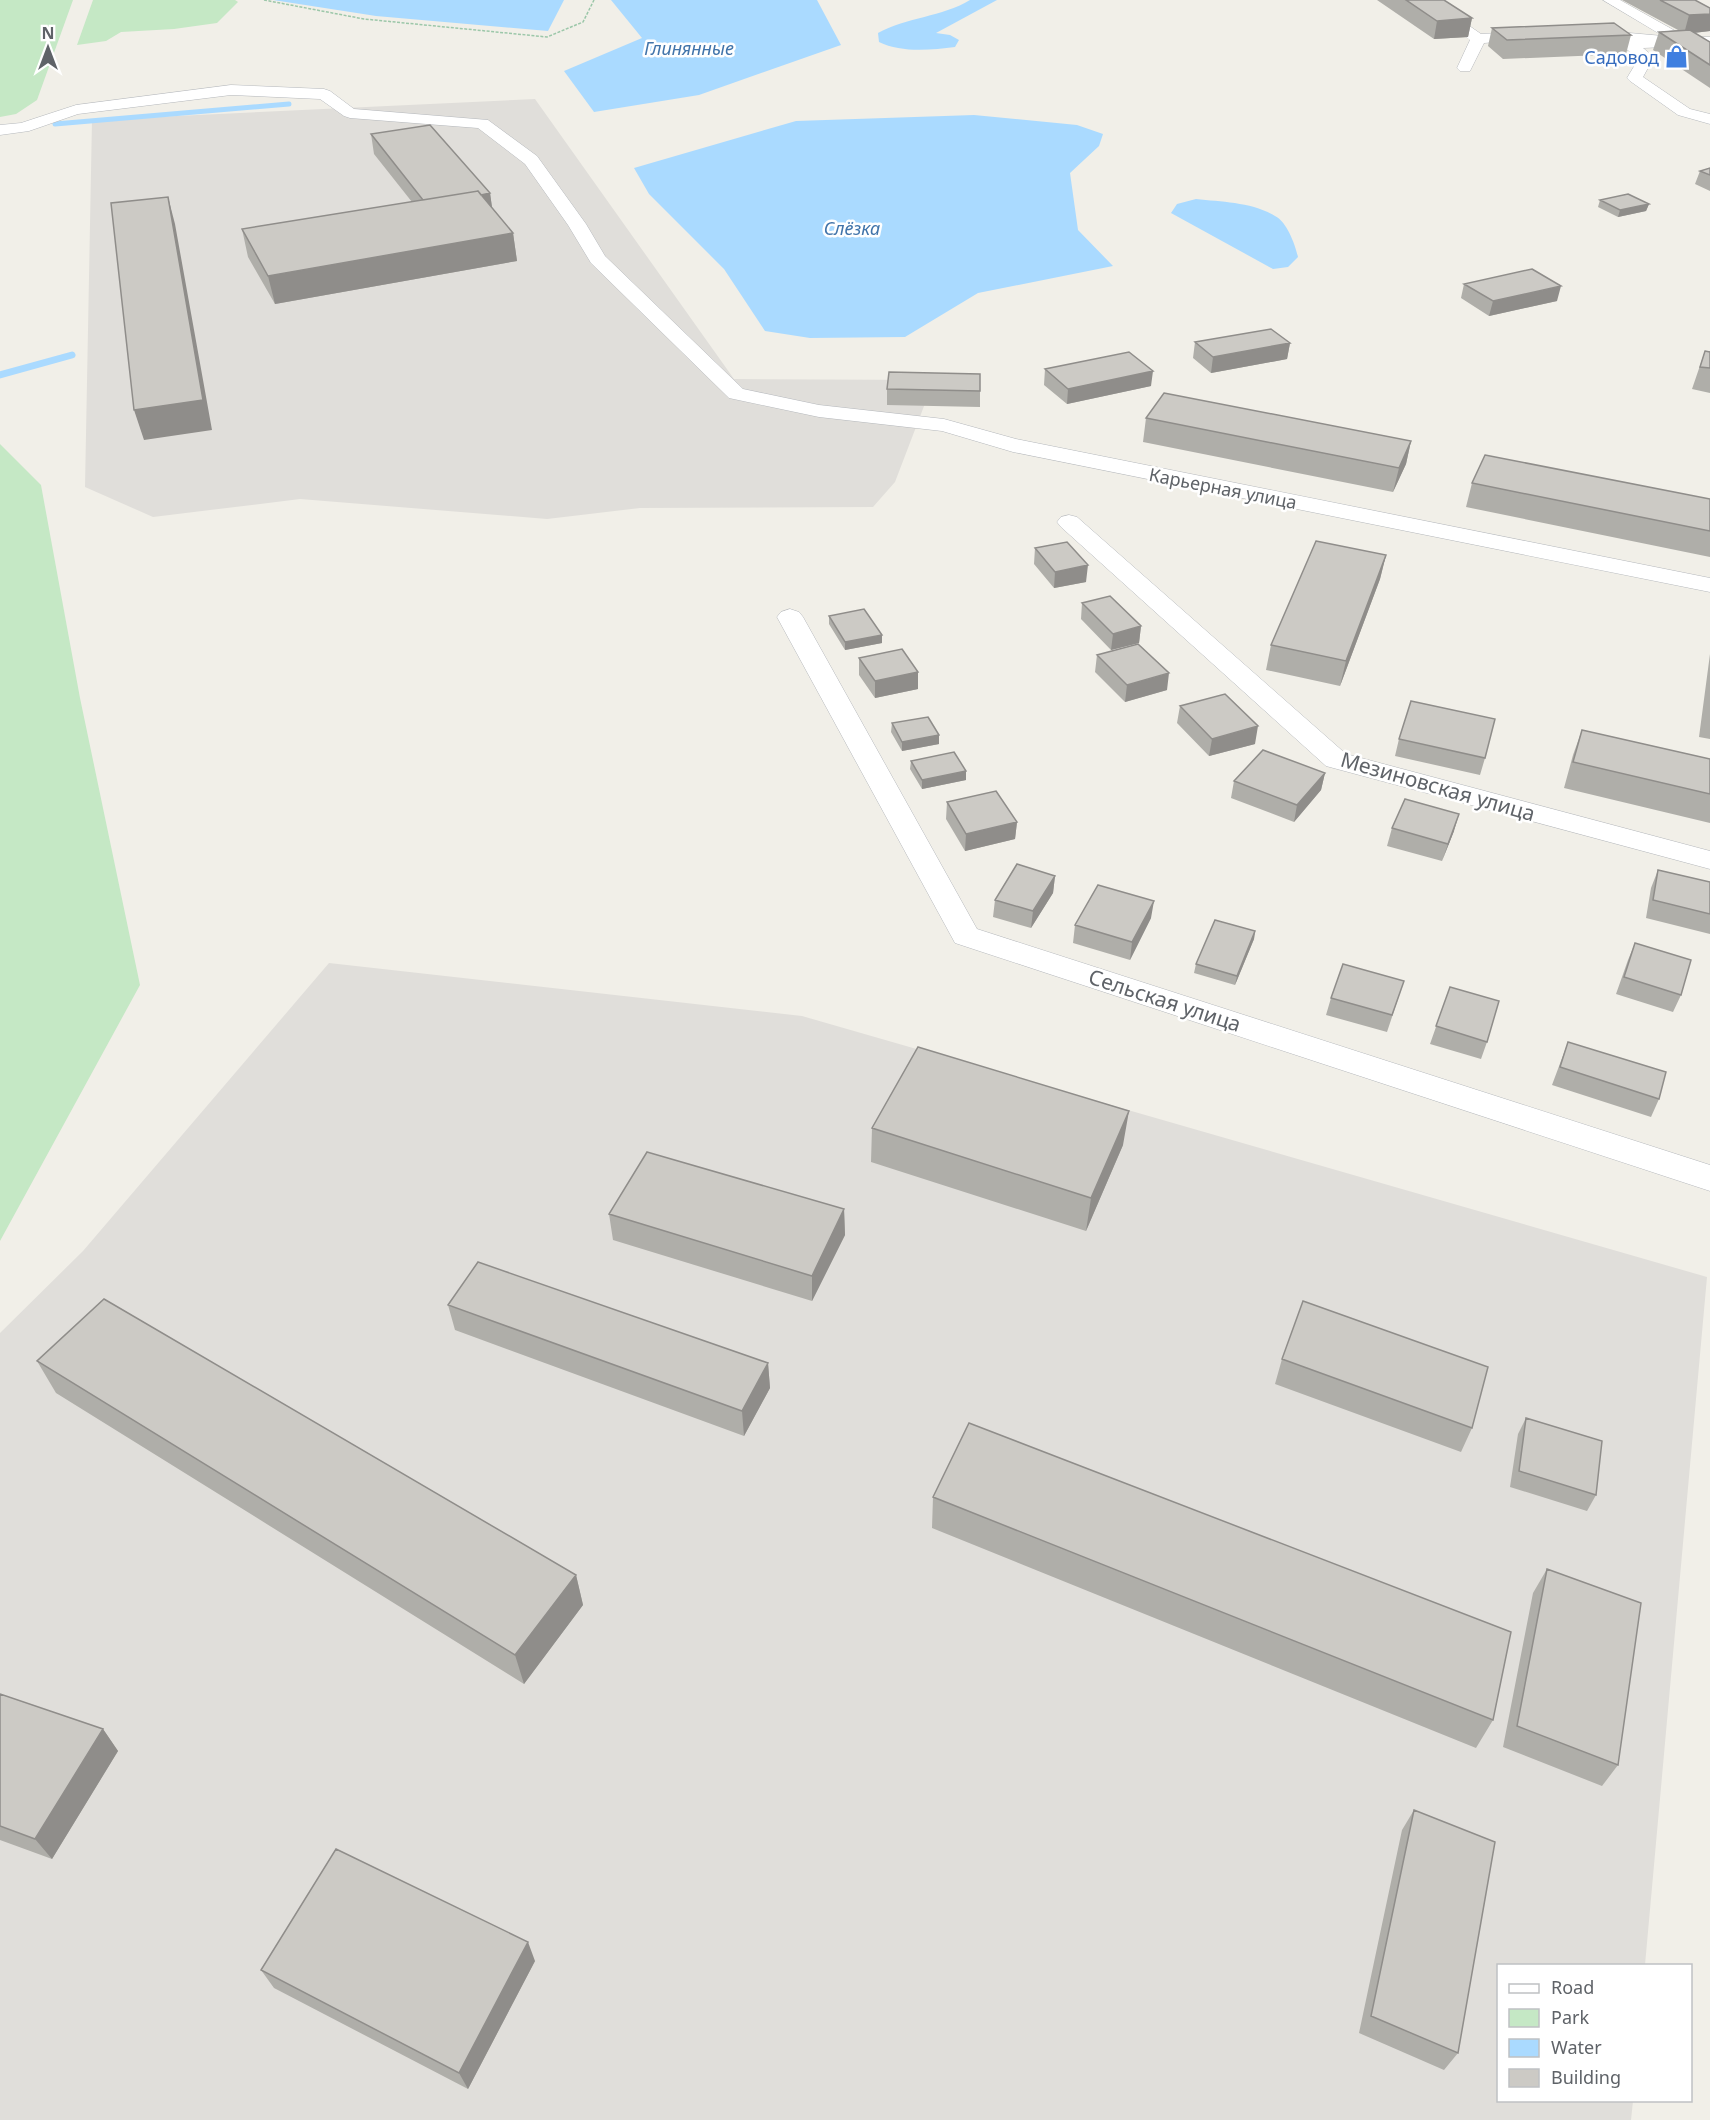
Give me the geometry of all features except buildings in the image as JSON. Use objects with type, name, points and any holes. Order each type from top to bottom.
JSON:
[{"type":"street","points":[[1423,0],[1478,39],[1552,33]]},
{"type":"street","points":[[1610,0],[1685,43]]},
{"type":"street","points":[[1574,33],[1685,43]]},
{"type":"street","points":[[1465,68],[1478,39]]},
{"type":"street","points":[[1710,41],[1626,44],[1647,57],[1635,78],[1684,112],[1710,118]]},
{"type":"street","name":"Карьерная улица","points":[[0,130],[23,128],[76,110],[231,90],[324,94],[350,113],[482,123],[531,159],[577,224],[597,259],[736,394],[819,411],[944,425],[1013,445],[1710,585]]},
{"type":"street","name":"Мезиновская улица","points":[[1069,522],[1336,760],[1710,860]]},
{"type":"street","name":"Сельская улица","points":[[790,617],[966,936],[1710,1178]]},
{"type":"path","points":[[264,0],[364,19],[547,37],[583,22],[594,0]]},
{"type":"shaded area","points":[[535,99],[734,379],[934,380],[895,482],[873,507],[640,508],[547,519],[300,499],[153,517],[85,487],[92,120]]},
{"type":"shaded area","points":[[329,963],[802,1016],[1707,1277],[1645,1964],[1497,1964],[1497,2102],[1633,2102],[1631,2120],[0,2120],[0,1333],[83,1251]]},
{"type":"green space","points":[[0,0],[73,0],[37,100],[16,114],[0,117]]},
{"type":"green space","points":[[93,0],[235,0],[238,2],[217,23],[174,29],[121,32],[106,41],[77,45]]},
{"type":"green space","points":[[0,444],[41,485],[80,698],[140,985],[0,1241]]},
{"type":"water","points":[[273,0],[564,0],[548,31],[376,16]]},
{"type":"water","name":"Глинянные","points":[[611,0],[817,0],[841,45],[699,95],[594,112],[564,71],[642,38]]},
{"type":"water","points":[[970,0],[997,0],[936,33],[950,35],[959,40],[955,47],[926,50],[906,49],[879,42],[878,33],[901,23],[948,10]]},
{"type":"water","name":"Слёзка","points":[[974,115],[1077,125],[1103,134],[1099,146],[1070,173],[1078,230],[1113,266],[978,293],[905,337],[810,338],[765,331],[724,269],[649,194],[634,168],[796,121]]},
{"type":"water","points":[[1196,199],[1247,205],[1275,216],[1287,228],[1298,257],[1288,267],[1273,269],[1171,213],[1177,204]]},
{"type":"waterway","points":[[55,124],[289,104]]},
{"type":"waterway","points":[[0,375],[72,355]]},
{"type":"place","name":"Садовод","points":[[1677,57]]}]
